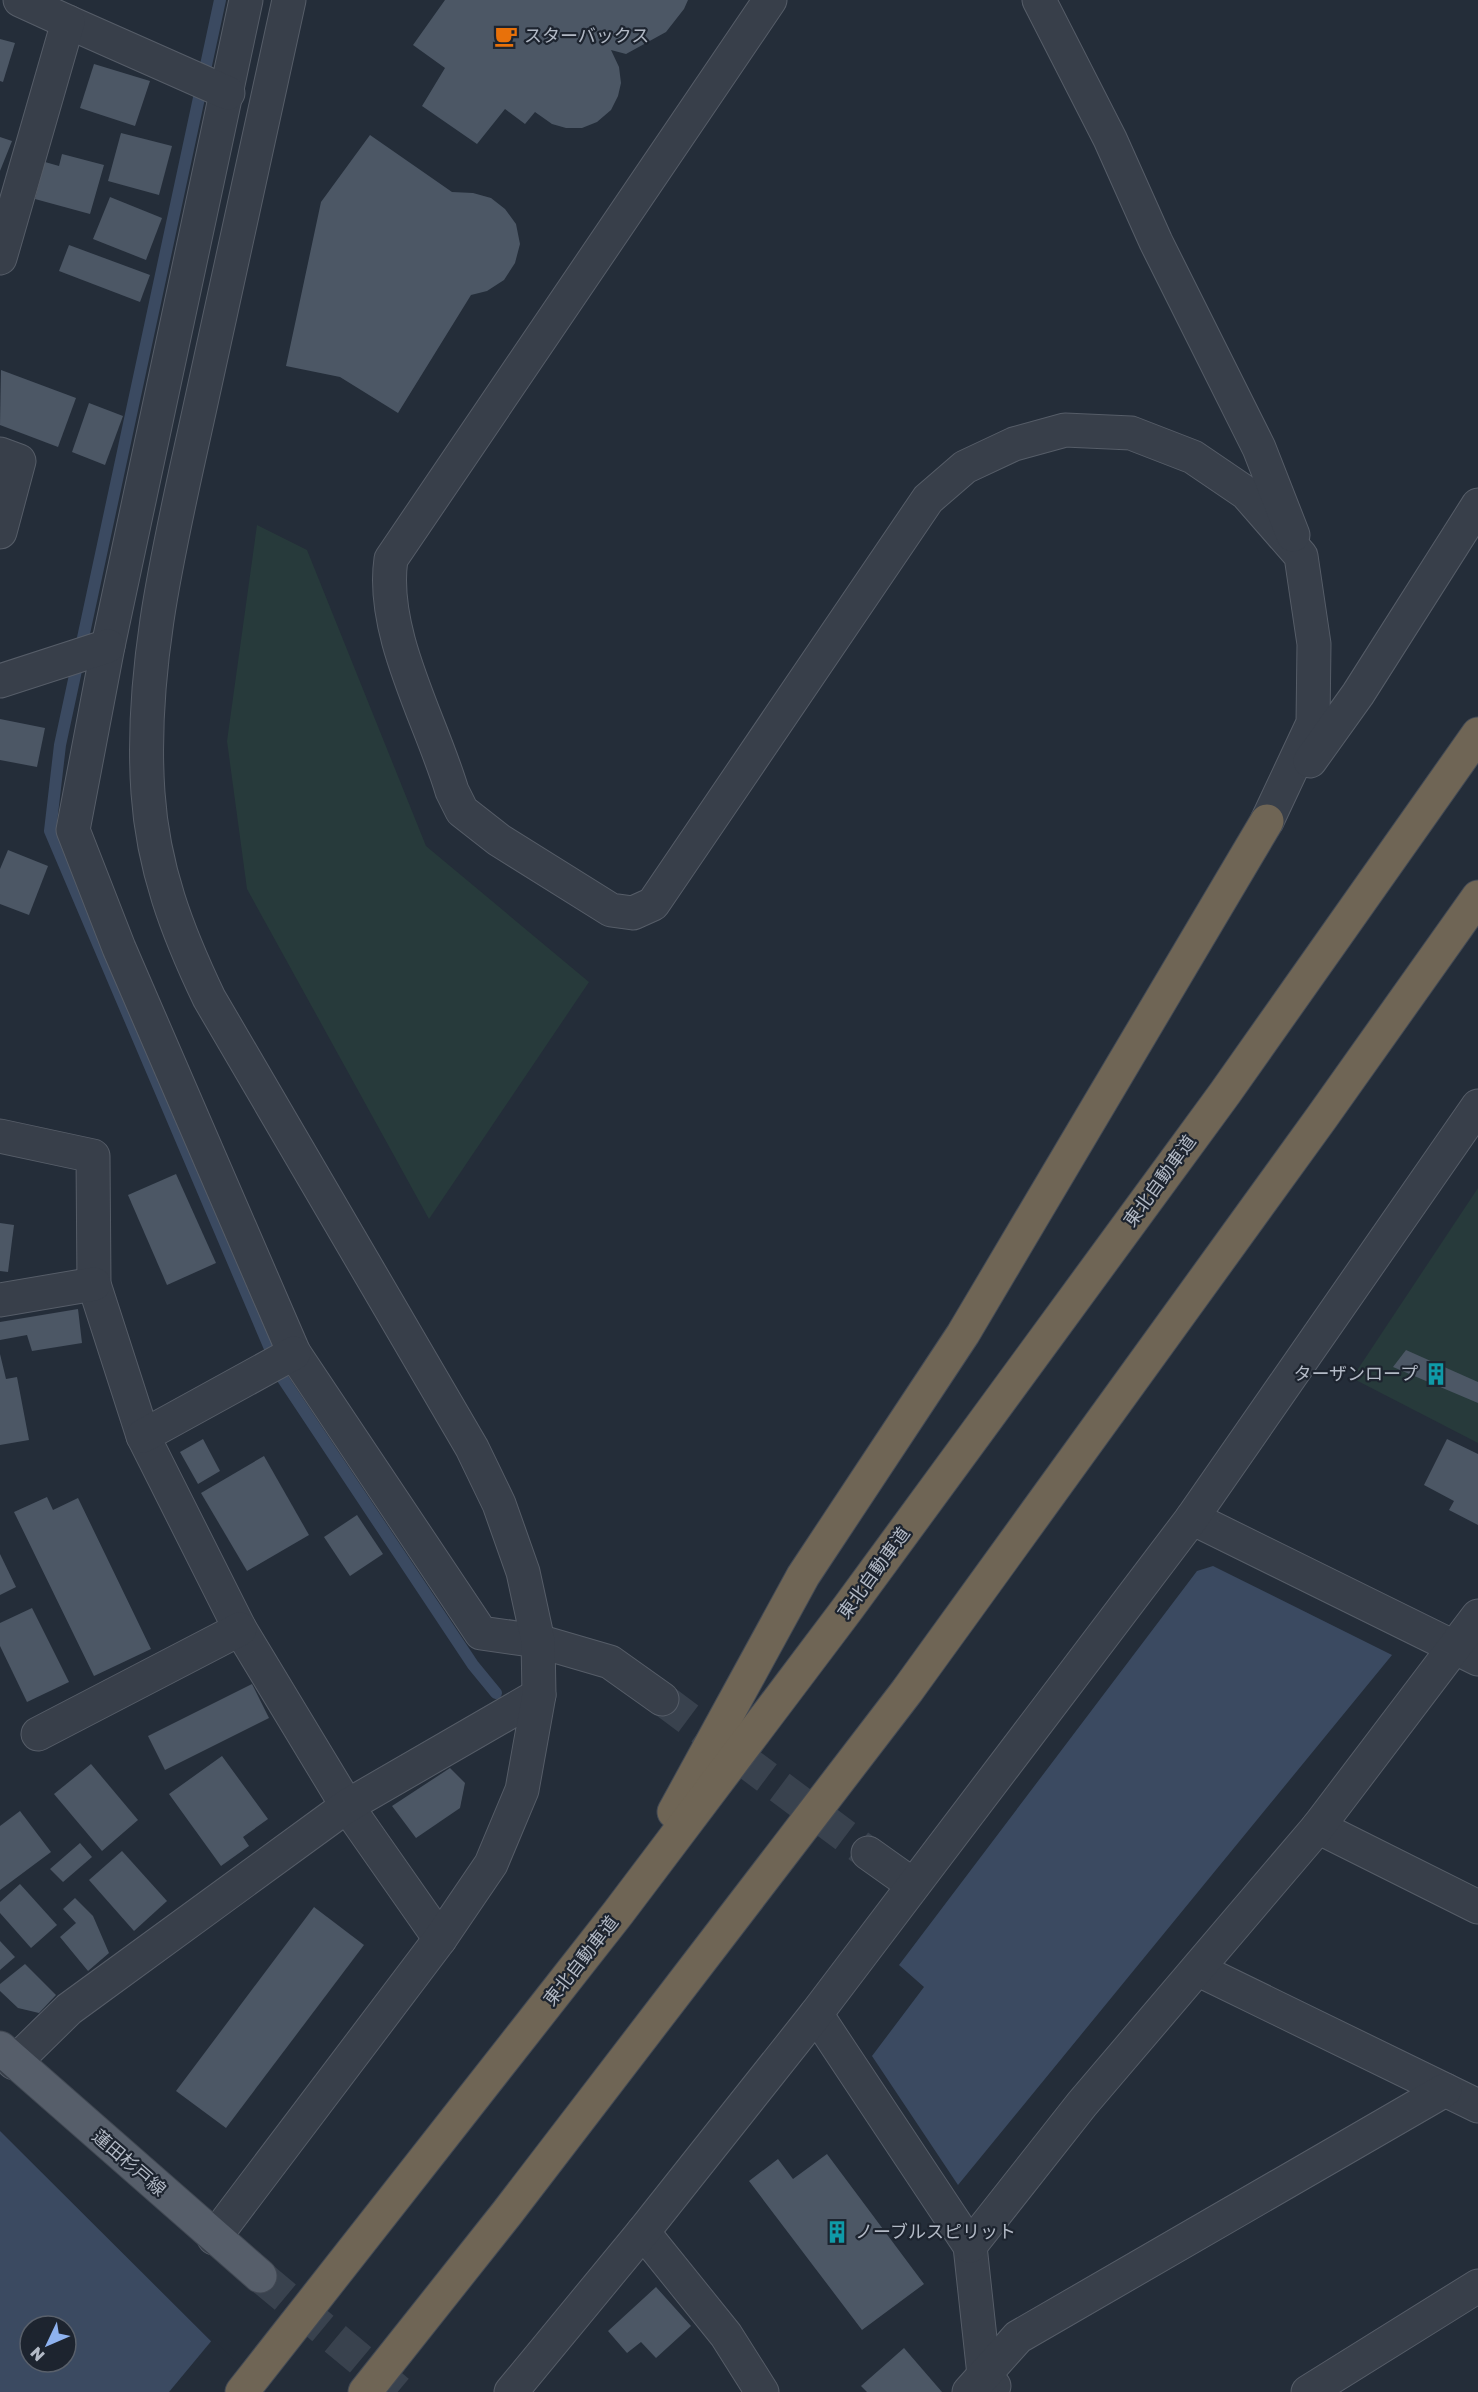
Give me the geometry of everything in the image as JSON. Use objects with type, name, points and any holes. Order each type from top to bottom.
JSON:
[{"type":"highway","name":"東北自動車道","points":[[242,2392],[287,2338],[618,1913],[848,1608],[1225,1093],[1478,734]]},
{"type":"highway","points":[[618,1913],[804,1576],[963,1334],[1268,821]]},
{"type":"highway","points":[[365,2392],[515,2204],[907,1691],[1478,897]]},
{"type":"main road","name":"蓮田杉戸線","points":[[7,2056],[260,2276]]},
{"type":"street","points":[[20,0],[228,93]]},
{"type":"street","points":[[246,0],[228,93],[108,646],[73,830],[119,948],[294,1353],[481,1633],[538,1641],[610,1662],[662,1699]]},
{"type":"street","points":[[214,2238],[440,1939],[491,1864],[522,1790],[539,1695],[538,1641],[523,1572],[499,1504],[472,1448],[209,998],[177,930],[157,857],[148,793],[148,718],[167,561],[289,0]]},
{"type":"street","points":[[770,0],[392,559],[387,585],[400,647],[452,791],[462,811],[499,840],[611,910],[633,913],[653,904],[928,499],[965,467],[1014,444],[1065,430],[1131,433],[1193,457],[1246,493],[1301,556]]},
{"type":"street","points":[[1039,0],[1110,140],[1156,242],[1259,448],[1301,556],[1314,644],[1313,723],[1268,821]]},
{"type":"street","points":[[0,258],[5,223],[68,22]]},
{"type":"street","points":[[0,453],[18,461],[0,532]]},
{"type":"street","points":[[1268,821],[1358,694],[1478,505]]},
{"type":"street","points":[[0,681],[108,646]]},
{"type":"street","points":[[511,2392],[644,2232],[816,2014],[1192,1518],[1478,1106]]},
{"type":"street","points":[[0,1136],[93,1156],[94,1284],[143,1436],[240,1629],[347,1806],[440,1939]]},
{"type":"street","points":[[0,1300],[94,1284]]},
{"type":"street","points":[[143,1436],[294,1353]]},
{"type":"street","points":[[1192,1518],[1467,1653]]},
{"type":"street","points":[[970,2246],[1082,2104],[1199,1970],[1467,1653],[1478,1616]]},
{"type":"street","points":[[38,1734],[240,1629]]},
{"type":"street","points":[[7,2056],[347,1806],[539,1695]]},
{"type":"street","points":[[1318,1827],[1478,1907]]},
{"type":"street","points":[[868,1852],[913,1885]]},
{"type":"street","points":[[1199,1970],[1478,2106]]},
{"type":"street","points":[[816,2014],[970,2246],[984,2386]]},
{"type":"street","points":[[984,2386],[1018,2337],[1445,2090]]},
{"type":"street","points":[[644,2232],[726,2335],[762,2392]]},
{"type":"street","points":[[1308,2392],[1478,2286]]},
{"type":"shaded area","points":[[257,525],[307,550],[426,846],[589,982],[429,1219],[247,889],[227,741]]},
{"type":"shaded area","points":[[1478,1188],[1478,1443],[1352,1378]]},
{"type":"water","points":[[1213,1566],[1392,1655],[958,2185],[872,2056],[924,1987],[899,1965],[1197,1571]]},
{"type":"water","points":[[0,2131],[262,2392],[0,2392]]},
{"type":"pier","points":[[213,2339],[264,2390],[265,2392],[169,2392]]},
{"type":"building","points":[[445,0],[688,0],[684,9],[666,32],[626,54],[611,50],[619,67],[621,83],[611,110],[597,122],[582,128],[566,128],[552,124],[535,112],[525,124],[505,109],[477,144],[422,106],[445,68],[413,45]]},
{"type":"building","points":[[0,39],[15,43],[3,82],[0,81]]},
{"type":"building","points":[[94,64],[150,81],[135,126],[80,108]]},
{"type":"building","points":[[121,133],[172,146],[159,195],[108,181]]},
{"type":"building","points":[[370,135],[452,192],[473,193],[491,198],[505,209],[516,224],[520,244],[515,263],[504,280],[487,291],[471,295],[398,413],[340,377],[286,366],[321,202]]},
{"type":"building","points":[[0,137],[12,141],[0,171]]},
{"type":"building","points":[[62,154],[104,165],[90,214],[35,199],[45,162],[59,166]]},
{"type":"building","points":[[110,197],[162,218],[146,260],[93,239]]},
{"type":"building","points":[[69,245],[150,275],[140,302],[59,271]]},
{"type":"building","points":[[1,370],[76,398],[58,447],[0,425]]},
{"type":"building","points":[[89,403],[123,416],[105,465],[72,452]]},
{"type":"building","points":[[0,719],[45,728],[37,767],[0,760]]},
{"type":"building","points":[[8,850],[48,866],[29,915],[0,904],[0,869]]},
{"type":"building","points":[[176,1174],[216,1263],[167,1285],[128,1195]]},
{"type":"building","points":[[0,1223],[14,1225],[8,1272],[0,1271]]},
{"type":"building","points":[[78,1309],[82,1343],[32,1351],[27,1335],[0,1340],[0,1322]]},
{"type":"building","name":"ターザンロープ","points":[[1406,1350],[1478,1382],[1478,1403],[1393,1367]]},
{"type":"building","points":[[0,1354],[6,1379],[17,1377],[29,1440],[0,1445]]},
{"type":"building","points":[[203,1439],[220,1471],[198,1484],[180,1452]]},
{"type":"building","points":[[1447,1439],[1478,1454],[1478,1525],[1449,1510],[1454,1501],[1424,1485]]},
{"type":"building","points":[[264,1456],[309,1535],[247,1571],[201,1493]]},
{"type":"building","points":[[47,1497],[53,1510],[78,1498],[151,1649],[94,1676],[14,1512]]},
{"type":"building","points":[[357,1515],[383,1554],[350,1576],[324,1537]]},
{"type":"building","points":[[0,1554],[16,1587],[0,1595]]},
{"type":"building","points":[[32,1608],[69,1682],[27,1702],[0,1646],[0,1623]]},
{"type":"building","points":[[252,1684],[269,1718],[165,1770],[148,1736]]},
{"type":"building","points":[[222,1756],[268,1819],[243,1837],[249,1846],[221,1866],[169,1794]]},
{"type":"building","points":[[91,1764],[138,1820],[102,1851],[54,1794]]},
{"type":"building","points":[[450,1768],[465,1783],[460,1808],[416,1838],[392,1806]]},
{"type":"building","points":[[20,1811],[51,1852],[0,1890],[0,1826]]},
{"type":"building","points":[[80,1843],[92,1857],[63,1882],[50,1869]]},
{"type":"building","points":[[122,1851],[167,1901],[134,1931],[89,1880]]},
{"type":"building","points":[[20,1884],[57,1925],[31,1948],[0,1913],[0,1902]]},
{"type":"building","points":[[75,1898],[93,1916],[109,1953],[88,1971],[60,1937],[76,1923],[63,1909]]},
{"type":"building","points":[[314,1907],[364,1945],[226,2128],[176,2091]]},
{"type":"building","points":[[0,1941],[15,1957],[0,1970]]},
{"type":"building","points":[[25,1964],[56,1995],[39,2013],[18,2008],[0,1991],[0,1984]]},
{"type":"building","name":"ノーブルスピリット","points":[[827,2154],[924,2284],[862,2330],[749,2181],[778,2159],[793,2179]]},
{"type":"building","points":[[656,2287],[691,2326],[656,2358],[641,2342],[627,2353],[608,2331]]},
{"type":"building","points":[[904,2348],[942,2392],[867,2392],[861,2386]]},
{"type":"waterway","points":[[220,0],[60,745],[50,831],[283,1379],[473,1665],[496,1693]]},
{"type":"tunnel","points":[[662,1699],[868,1853]]},
{"type":"tunnel","points":[[260,2276],[399,2392]]},
{"type":"place","name":"スターバックス","points":[[506,36]]},
{"type":"place","name":"ターザンロープ","points":[[1436,1374]]},
{"type":"place","name":"ノーブルスピリット","points":[[837,2232]]}]
